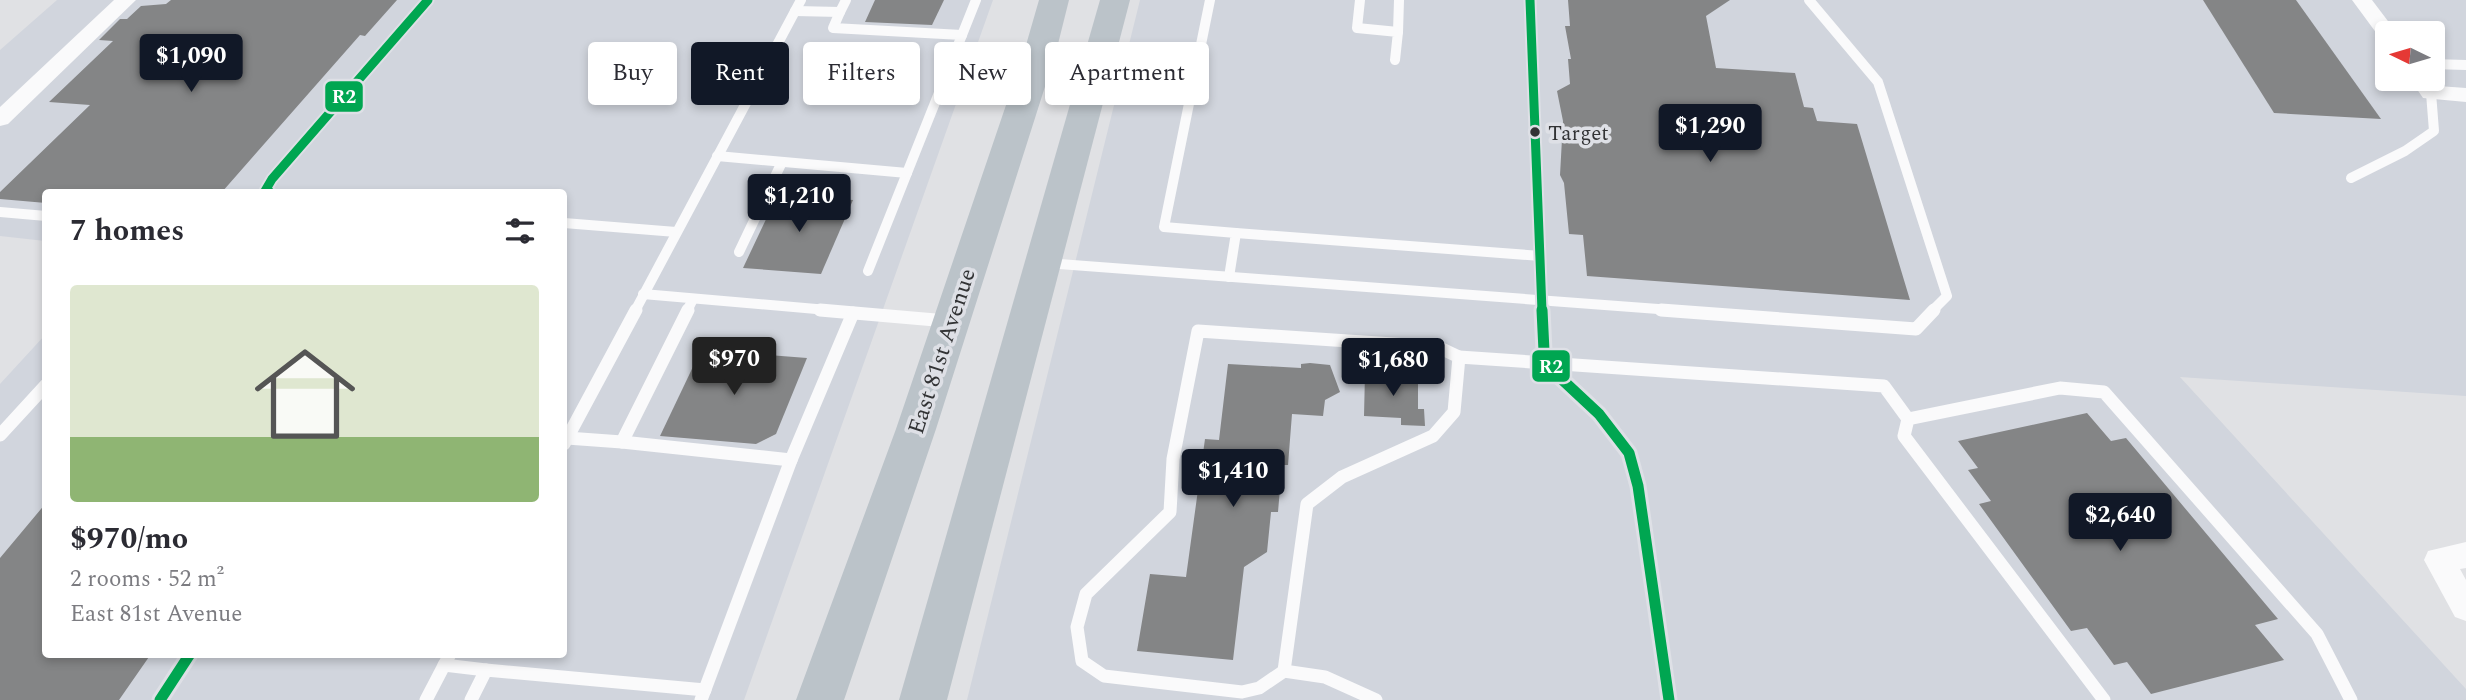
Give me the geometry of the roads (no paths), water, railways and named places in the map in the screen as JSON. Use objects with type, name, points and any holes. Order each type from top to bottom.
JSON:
[{"type":"highway","name":"East 81st Avenue","points":[[820,700],[951,322],[1040,52],[1054,0]]},
{"type":"highway","points":[[923,700],[1115,0]]},
{"type":"street","points":[[0,119],[125,0]]},
{"type":"street","points":[[2362,0],[2378,21]]},
{"type":"street","points":[[2445,90],[2466,95]]},
{"type":"street","points":[[2466,555],[2439,560],[2466,608]]},
{"type":"lane","points":[[266,189],[428,0]]},
{"type":"lane","points":[[846,0],[833,28],[962,35]]},
{"type":"lane","points":[[868,271],[976,0]]},
{"type":"lane","points":[[1210,0],[1164,227],[1541,256]]},
{"type":"lane","points":[[1360,0],[1357,28],[1398,32]]},
{"type":"lane","points":[[1395,60],[1399,0]]},
{"type":"lane","points":[[1530,0],[1544,351],[1554,372],[1599,414],[1629,453],[1638,486],[1669,700]]},
{"type":"lane","points":[[1043,263],[1916,329],[1947,296],[1878,82],[1809,0]]},
{"type":"lane","points":[[567,437],[798,6],[840,12]]},
{"type":"lane","points":[[2445,64],[2466,65]]},
{"type":"lane","points":[[2351,178],[2392,155],[2417,146],[2434,131],[2427,91]]},
{"type":"lane","points":[[717,156],[907,173]]},
{"type":"lane","points":[[738,252],[782,162]]},
{"type":"lane","points":[[0,212],[42,216]]},
{"type":"lane","points":[[567,223],[676,232]]},
{"type":"lane","points":[[1229,277],[1236,233]]},
{"type":"lane","points":[[643,294],[951,322]]},
{"type":"lane","points":[[622,442],[693,299]]},
{"type":"lane","points":[[426,700],[447,660],[486,670],[703,695],[791,460],[853,313]]},
{"type":"lane","points":[[1376,700],[1325,677],[1284,671],[1259,688],[1242,692],[1104,676],[1082,661],[1077,626],[1086,594],[1170,512],[1173,459],[1198,331],[1438,347],[1459,357],[1884,386],[1908,419],[1904,436],[2104,700]]},
{"type":"lane","points":[[1284,671],[1307,504],[1342,477],[1433,436],[1454,412],[1459,357]]},
{"type":"lane","points":[[1908,419],[2060,388],[2104,392],[2317,634],[2346,699]]},
{"type":"lane","points":[[0,435],[42,389]]},
{"type":"lane","points":[[567,441],[622,442],[791,460]]},
{"type":"lane","points":[[160,700],[187,658]]},
{"type":"lane","points":[[471,700],[486,670]]},
{"type":"place","name":"Target","points":[[1535,132]]}]
